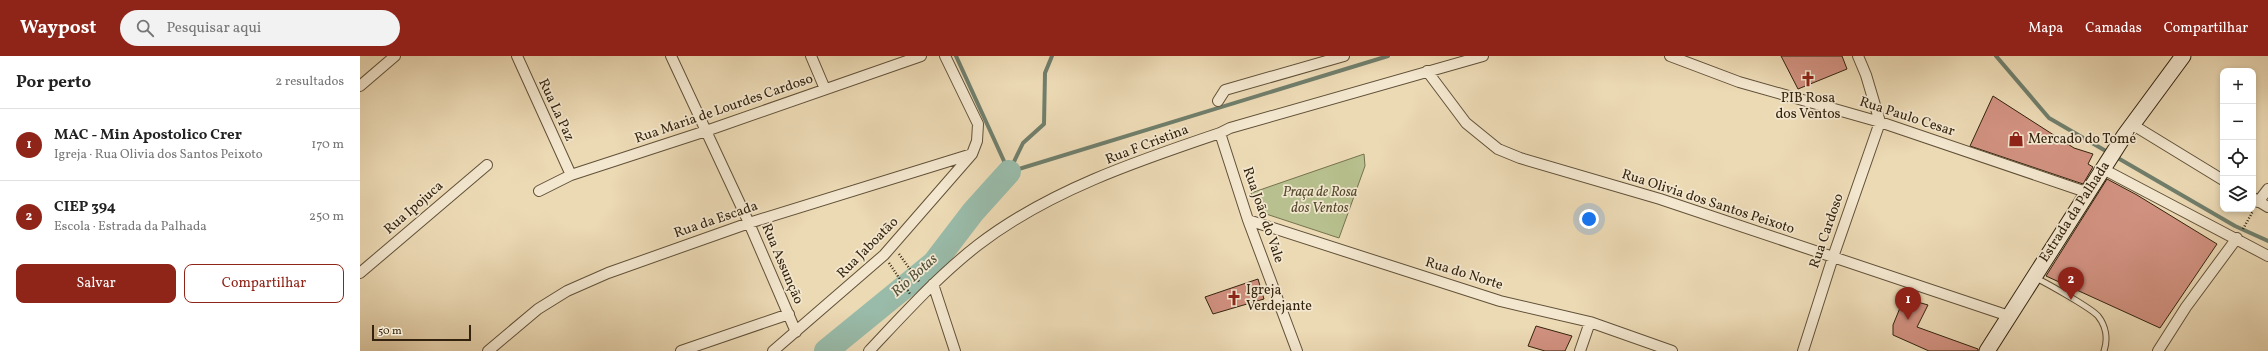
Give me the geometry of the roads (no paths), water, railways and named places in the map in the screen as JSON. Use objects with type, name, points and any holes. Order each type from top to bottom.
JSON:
[{"type":"main road","name":"Estrada da Palhada","points":[[1987,351],[2104,167],[2178,58]]},
{"type":"street","points":[[360,86],[396,56]]},
{"type":"street","name":"Rua La Paz","points":[[517,56],[571,175]]},
{"type":"street","name":"Rua Assunção","points":[[672,56],[749,223],[796,332]]},
{"type":"street","points":[[811,56],[825,89]]},
{"type":"street","name":"Rua Maria de Lourdes Cardoso","points":[[538,191],[571,175],[706,131],[921,56]]},
{"type":"street","points":[[945,56],[978,124],[977,141],[972,154]]},
{"type":"street","points":[[1218,100],[1225,90],[1344,56]]},
{"type":"street","name":"Rua F Cristina","points":[[869,351],[916,303],[928,285],[979,244],[1049,201],[1143,159],[1220,133],[1230,128],[1483,56]]},
{"type":"street","name":"Rua Paulo Cesar","points":[[1670,56],[1739,82],[1880,122],[2088,193]]},
{"type":"street","points":[[1858,56],[1866,75],[1880,122]]},
{"type":"street","name":"Rua Olivia dos Santos Peixoto","points":[[1427,71],[1466,123],[1498,149],[1520,158],[1660,199],[2009,316]]},
{"type":"street","name":"Rua Cardoso","points":[[1803,351],[1833,257],[1880,122]]},
{"type":"street","points":[[2128,131],[2220,178]]},
{"type":"street","name":"Rua João do Vale","points":[[1220,133],[1248,220],[1297,351]]},
{"type":"street","name":"Rua da Escada","points":[[488,351],[538,309],[574,288],[608,273],[749,223],[972,154]]},
{"type":"street","name":"Rua Jaboatão","points":[[773,351],[884,255],[972,154]]},
{"type":"street","name":"Rua Ipojuca","points":[[360,273],[487,164]]},
{"type":"street","points":[[2104,167],[2268,256]]},
{"type":"street","points":[[2268,189],[2256,200],[2268,207]]},
{"type":"street","name":"Rua do Norte","points":[[1248,220],[1500,301],[1590,322],[1672,351]]},
{"type":"street","points":[[2160,350],[2201,285],[2237,238]]},
{"type":"street","points":[[928,285],[955,351]]},
{"type":"street","points":[[681,351],[788,314]]},
{"type":"street","points":[[1580,351],[1590,322]]},
{"type":"lane","points":[[2034,277],[2097,314],[2104,326],[2107,341],[2104,351]]},
{"type":"waterway","points":[[956,56],[1009,172]]},
{"type":"waterway","points":[[1009,172],[1023,143],[1044,124],[1045,73],[1052,56]]},
{"type":"waterway","points":[[1009,172],[1388,56]]},
{"type":"waterway","points":[[1996,56],[2049,118],[2235,226],[2268,241]]},
{"type":"waterway","name":"Rio Botas","points":[[826,351],[934,263],[973,212],[1009,172]]},
{"type":"place","name":"PIB Rosa dos Ventos","points":[[1808,79]]},
{"type":"place","name":"Mercado do Tomé","points":[[2016,139]]},
{"type":"place","name":"Igreja Verdejante","points":[[1234,298]]},
{"type":"place","name":"CIEP 394","points":[[2071,300]]},
{"type":"place","name":"MAC - Min Apostolico Crer","points":[[1908,320]]},
{"type":"park label","name":"Praça de Rosa dos Ventos","points":[[1320,200]]}]
